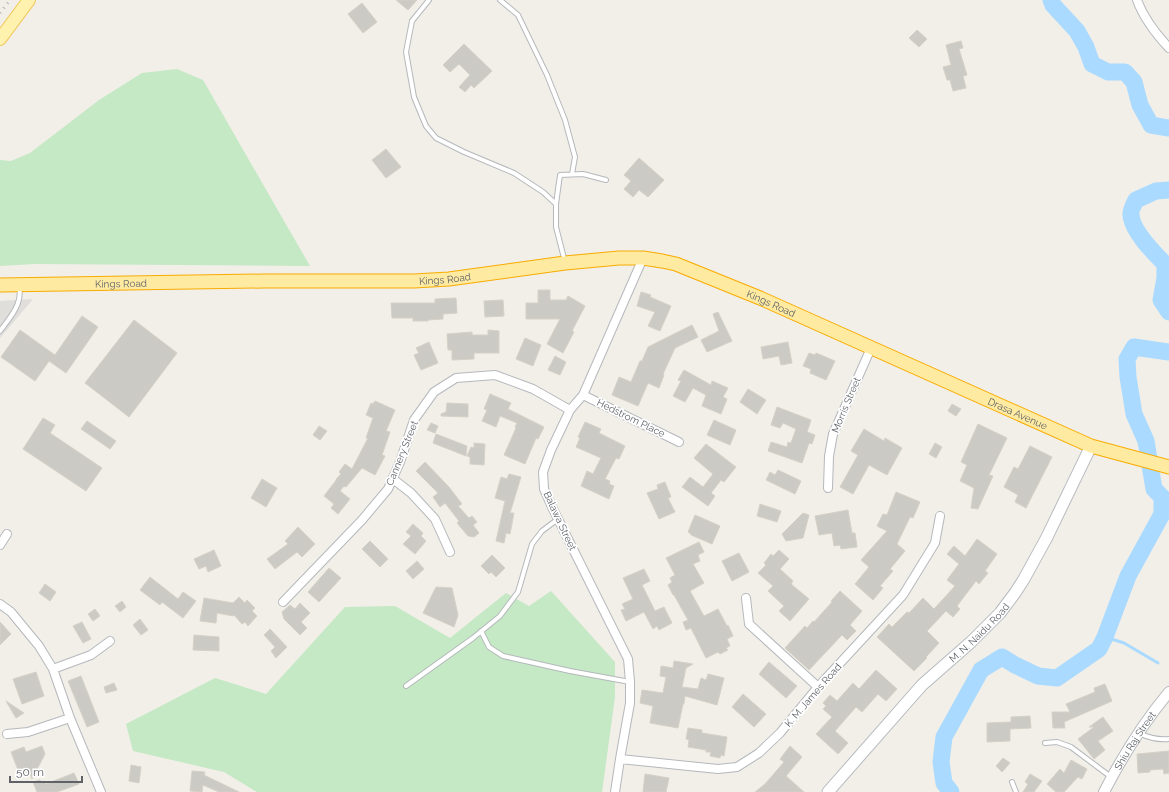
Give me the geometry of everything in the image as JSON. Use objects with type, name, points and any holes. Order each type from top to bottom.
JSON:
[{"type":"highway","name":"Kings Road","points":[[0,285],[264,281],[414,281],[449,279],[565,263],[619,258],[643,258],[676,264],[760,298],[871,348]]},
{"type":"highway","name":"Drasa Avenue","points":[[871,348],[1091,446],[1168,467]]},
{"type":"main road","points":[[0,38],[29,0]]},
{"type":"main road","name":"M. N. Naidu Road","points":[[828,792],[922,685],[971,642],[1000,613],[1024,579],[1091,446]]},
{"type":"street","points":[[1137,0],[1141,10],[1155,32],[1169,48]]},
{"type":"street","name":"Balawa Street","points":[[615,792],[630,703],[628,659],[544,489],[543,472],[551,450],[570,410],[583,395],[643,258]]},
{"type":"street","name":"Morris Street","points":[[828,488],[829,456],[833,434],[871,348]]},
{"type":"street","name":"Cannery Street","points":[[283,602],[362,520],[388,489],[400,462],[414,420],[434,392],[456,378],[495,375],[533,389],[570,410]]},
{"type":"street","name":"Hedstrom Place","points":[[583,395],[679,442]]},
{"type":"street","points":[[393,479],[411,493],[435,520],[450,552]]},
{"type":"street","name":"K. M. James Road","points":[[620,759],[718,769],[737,767],[759,753],[780,733],[818,687],[902,595],[935,542],[940,516]]},
{"type":"street","points":[[0,544],[7,534]]},
{"type":"street","points":[[746,598],[749,624],[818,687]]},
{"type":"street","points":[[0,604],[11,612],[39,646],[53,669],[70,718],[101,792]]},
{"type":"street","points":[[53,669],[91,655],[110,641]]},
{"type":"street","name":"Shiu Raj Street","points":[[1104,792],[1139,733],[1169,692]]},
{"type":"street","points":[[7,734],[28,732],[70,718]]},
{"type":"lane","points":[[429,0],[412,21],[406,52],[414,97],[426,126],[436,138],[514,173],[543,192],[556,204]]},
{"type":"lane","points":[[500,0],[518,15],[547,75],[565,120],[575,157],[572,174]]},
{"type":"lane","points":[[565,263],[556,227],[556,204],[560,175],[583,174],[606,180]]},
{"type":"lane","points":[[0,331],[12,316],[20,291],[18,284]]},
{"type":"lane","points":[[406,686],[473,638],[500,616],[518,592],[532,544],[542,530],[558,518]]},
{"type":"lane","points":[[482,631],[489,647],[503,656],[570,671],[630,682]]},
{"type":"lane","points":[[1139,733],[1146,737],[1158,740],[1169,739]]},
{"type":"lane","points":[[1045,743],[1057,742],[1071,747],[1112,777]]},
{"type":"lane","points":[[1012,782],[1016,792]]},
{"type":"shaded area","points":[[33,299],[0,338],[0,301]]},
{"type":"green space","points":[[177,69],[203,80],[310,266],[35,264],[0,266],[0,160],[11,161],[30,153],[99,100],[142,73]]},
{"type":"green space","points":[[551,591],[615,662],[615,697],[602,792],[257,792],[224,772],[133,751],[126,724],[215,678],[266,694],[345,607],[395,606],[450,638],[506,593],[529,606]]},
{"type":"building","points":[[396,0],[417,0],[408,10]]},
{"type":"building","points":[[362,3],[377,22],[363,33],[348,14]]},
{"type":"building","points":[[917,30],[927,39],[919,47],[909,38]]},
{"type":"building","points":[[961,41],[963,48],[959,49],[967,75],[963,76],[966,88],[953,91],[950,80],[947,80],[943,67],[951,65],[946,45]]},
{"type":"building","points":[[464,44],[492,71],[474,88],[471,85],[465,92],[459,87],[470,75],[459,64],[450,72],[443,65]]},
{"type":"building","points":[[386,149],[401,167],[386,178],[372,160]]},
{"type":"building","points":[[639,158],[664,180],[648,197],[639,190],[633,197],[624,189],[631,181],[624,175]]},
{"type":"building","points":[[538,290],[550,290],[550,300],[566,300],[568,296],[585,306],[563,353],[547,344],[560,319],[526,319],[526,303],[538,303]]},
{"type":"building","points":[[641,292],[651,295],[650,297],[671,306],[660,331],[648,326],[655,312],[637,306]]},
{"type":"building","points":[[456,298],[457,313],[443,314],[443,319],[413,321],[413,318],[392,318],[391,303],[435,303],[435,299]]},
{"type":"building","points":[[503,300],[504,316],[485,317],[484,301]]},
{"type":"building","points":[[718,312],[732,341],[707,352],[701,340],[719,331],[713,314]]},
{"type":"building","points":[[82,316],[98,327],[66,373],[49,361],[35,381],[1,357],[20,330],[55,355]]},
{"type":"building","points":[[134,320],[177,353],[129,417],[85,383]]},
{"type":"building","points":[[692,325],[698,337],[675,348],[663,374],[664,375],[659,388],[648,383],[638,406],[612,395],[619,377],[631,382],[648,347]]},
{"type":"building","points":[[488,330],[499,331],[499,353],[474,353],[474,359],[452,360],[452,350],[448,350],[447,334],[472,332],[472,335],[488,335]]},
{"type":"building","points":[[525,338],[541,345],[533,366],[516,359]]},
{"type":"building","points":[[429,342],[438,363],[421,370],[414,355],[419,353],[416,348]]},
{"type":"building","points":[[788,342],[792,363],[781,365],[779,356],[763,359],[761,347]]},
{"type":"building","points":[[809,353],[815,355],[816,353],[835,361],[826,380],[810,373],[811,369],[803,366]]},
{"type":"building","points":[[555,356],[566,362],[560,375],[548,370]]},
{"type":"building","points":[[684,370],[711,385],[712,381],[728,388],[723,397],[727,399],[721,414],[702,406],[706,395],[693,388],[685,402],[673,396],[681,381],[678,380]]},
{"type":"building","points":[[748,389],[766,400],[757,414],[740,402]]},
{"type":"building","points":[[490,394],[511,403],[508,409],[544,427],[538,439],[536,438],[525,464],[504,455],[517,423],[500,416],[496,427],[482,421],[487,410],[484,409]]},
{"type":"building","points":[[375,401],[395,410],[386,431],[390,432],[382,455],[385,456],[375,475],[362,468],[346,487],[344,486],[340,491],[350,499],[338,514],[331,508],[334,504],[324,496],[341,474],[339,472],[345,464],[352,469],[368,438],[366,438],[373,418],[366,415],[371,403],[373,404]]},
{"type":"building","points":[[447,403],[468,404],[468,417],[441,416],[441,414],[446,412]]},
{"type":"building","points":[[952,404],[961,409],[956,416],[948,411]]},
{"type":"building","points":[[777,407],[811,420],[807,432],[815,435],[812,444],[809,443],[802,463],[768,451],[771,442],[787,447],[788,442],[791,443],[796,429],[783,423],[780,428],[771,425]]},
{"type":"building","points":[[43,418],[55,425],[50,433],[102,468],[86,491],[23,449]]},
{"type":"building","points":[[714,420],[736,430],[730,445],[707,435]]},
{"type":"building","points":[[87,421],[116,441],[110,449],[81,429]]},
{"type":"building","points":[[585,422],[601,429],[599,433],[625,446],[619,459],[616,458],[605,479],[610,481],[609,484],[614,486],[609,499],[581,486],[587,471],[593,474],[601,458],[576,447],[580,438],[578,437]]},
{"type":"building","points":[[431,423],[438,426],[435,433],[427,430]]},
{"type":"building","points":[[978,424],[1007,438],[989,475],[993,476],[978,509],[971,508],[974,488],[960,481],[967,465],[961,462]]},
{"type":"building","points":[[319,426],[327,431],[320,440],[313,435]]},
{"type":"building","points":[[864,429],[884,441],[885,438],[902,448],[887,475],[869,465],[853,494],[840,487],[858,455],[851,451]]},
{"type":"building","points":[[436,434],[467,446],[466,456],[433,443]]},
{"type":"building","points":[[474,443],[485,444],[484,465],[470,464],[470,457],[467,456],[471,447],[474,448]]},
{"type":"building","points":[[935,443],[942,447],[936,458],[929,454]]},
{"type":"building","points":[[706,444],[736,467],[724,482],[721,480],[711,493],[715,496],[708,506],[682,487],[690,477],[703,487],[713,474],[694,458]]},
{"type":"building","points":[[1030,446],[1052,457],[1026,508],[1015,502],[1018,495],[1004,487],[1014,467],[1018,469]]},
{"type":"building","points":[[425,462],[449,487],[462,504],[458,506],[469,518],[472,516],[477,522],[473,525],[479,533],[474,537],[468,536],[457,523],[459,521],[445,503],[440,507],[433,497],[438,493],[416,471]]},
{"type":"building","points":[[778,470],[801,481],[795,494],[766,480],[770,472],[775,475]]},
{"type":"building","points":[[509,474],[521,477],[510,513],[514,513],[510,534],[506,533],[504,543],[496,541],[505,501],[495,498],[501,477],[507,479]]},
{"type":"building","points":[[262,479],[277,488],[266,507],[251,498]]},
{"type":"building","points":[[665,482],[671,497],[668,498],[675,512],[659,519],[647,493],[658,489],[657,485]]},
{"type":"building","points":[[896,492],[920,502],[913,518],[910,517],[897,544],[905,551],[890,569],[893,571],[880,586],[883,588],[873,600],[855,584],[869,567],[861,560],[887,531],[877,526],[883,514],[887,515]]},
{"type":"building","points":[[760,504],[781,511],[777,522],[757,516]]},
{"type":"building","points":[[848,510],[852,533],[855,533],[857,547],[841,549],[840,545],[834,546],[832,533],[819,535],[815,516]]},
{"type":"building","points":[[803,513],[809,515],[803,538],[786,541],[782,534]]},
{"type":"building","points":[[695,515],[720,526],[712,544],[691,535],[688,532]]},
{"type":"building","points":[[413,524],[423,533],[421,536],[426,541],[415,554],[403,544],[411,536],[406,532]]},
{"type":"building","points":[[298,527],[315,544],[302,557],[297,552],[275,569],[267,559],[288,544],[285,541]]},
{"type":"building","points":[[977,539],[997,554],[985,571],[988,573],[979,584],[976,581],[957,606],[960,609],[953,617],[946,611],[927,631],[939,643],[914,671],[877,637],[889,624],[892,627],[907,612],[909,613],[923,598],[934,609],[955,586],[947,580],[959,564],[947,554],[954,546],[965,556]]},
{"type":"building","points":[[370,541],[388,559],[380,567],[362,549]]},
{"type":"building","points":[[699,542],[704,552],[698,555],[700,561],[693,564],[704,583],[690,591],[704,616],[718,609],[733,636],[727,639],[730,646],[726,648],[728,650],[720,654],[718,652],[706,658],[691,628],[686,630],[683,622],[688,620],[668,585],[672,582],[670,578],[675,575],[666,558]]},
{"type":"building","points":[[214,550],[221,566],[208,572],[206,566],[199,569],[194,559]]},
{"type":"building","points":[[779,550],[789,559],[780,569],[793,581],[791,584],[809,599],[790,621],[779,611],[784,606],[768,591],[773,586],[758,573],[766,565],[764,563],[771,554],[773,556]]},
{"type":"building","points":[[739,553],[749,572],[732,581],[722,561]]},
{"type":"building","points":[[492,555],[505,568],[496,577],[491,572],[489,574],[481,566]]},
{"type":"building","points":[[417,561],[424,569],[413,579],[406,571]]},
{"type":"building","points":[[329,568],[341,578],[319,602],[308,592]]},
{"type":"building","points":[[644,569],[650,581],[642,585],[655,611],[664,607],[672,623],[659,630],[657,626],[653,629],[644,612],[626,621],[621,610],[625,609],[622,604],[633,599],[623,578]]},
{"type":"building","points":[[150,577],[178,599],[183,592],[196,601],[183,618],[162,602],[160,605],[140,590]]},
{"type":"building","points":[[45,584],[56,592],[50,601],[39,593]]},
{"type":"building","points":[[436,587],[452,588],[458,615],[454,627],[423,613]]},
{"type":"building","points":[[840,591],[862,611],[850,625],[856,631],[847,640],[842,635],[809,670],[785,648],[805,626],[807,628],[813,621],[814,622]]},
{"type":"building","points":[[239,597],[245,603],[247,600],[255,608],[252,611],[257,616],[248,626],[245,622],[242,624],[234,615],[217,613],[216,623],[200,621],[204,598],[233,603]]},
{"type":"building","points":[[122,601],[126,607],[120,612],[115,606]]},
{"type":"building","points":[[300,603],[310,613],[301,622],[307,628],[300,635],[284,619],[282,612],[290,605],[295,609]]},
{"type":"building","points":[[95,609],[100,616],[93,621],[88,614]]},
{"type":"building","points":[[140,619],[148,630],[141,635],[133,625]]},
{"type":"building","points":[[0,622],[11,634],[0,645]]},
{"type":"building","points":[[82,622],[91,639],[83,643],[73,626]]},
{"type":"building","points":[[270,629],[287,647],[276,658],[271,651],[275,647],[264,635]]},
{"type":"building","points":[[194,635],[219,637],[219,651],[193,650]]},
{"type":"building","points":[[674,661],[693,664],[686,668],[682,687],[698,689],[701,678],[706,680],[708,674],[724,678],[717,705],[685,696],[678,728],[650,723],[653,706],[640,703],[642,690],[663,693],[666,677],[660,676],[661,666],[673,668]]},
{"type":"building","points":[[769,662],[797,686],[786,698],[759,674]]},
{"type":"building","points":[[876,670],[897,689],[886,701],[878,694],[862,712],[856,707],[835,731],[848,743],[838,754],[816,734],[832,717],[823,709],[826,706],[823,703],[830,695],[837,701],[853,683],[859,689]]},
{"type":"building","points":[[36,672],[44,696],[22,704],[13,679]]},
{"type":"building","points":[[81,676],[99,722],[87,727],[68,681]]},
{"type":"building","points":[[114,683],[117,690],[106,693],[104,687]]},
{"type":"building","points":[[1105,684],[1112,701],[1064,722],[1065,728],[1053,728],[1052,712],[1070,712],[1066,704],[1095,692],[1094,688]]},
{"type":"building","points":[[743,694],[766,714],[754,727],[732,707]]},
{"type":"building","points":[[6,701],[24,713],[16,718]]},
{"type":"building","points":[[1030,716],[1031,728],[1010,729],[1010,741],[987,742],[987,723],[1011,722],[1011,717]]},
{"type":"building","points":[[1103,717],[1113,731],[1098,741],[1105,750],[1094,759],[1078,739],[1094,727],[1089,727]]},
{"type":"building","points":[[688,728],[702,730],[702,733],[727,737],[724,756],[721,755],[720,758],[710,756],[711,752],[688,747],[689,740],[686,739]]},
{"type":"building","points":[[42,746],[45,754],[32,779],[29,771],[20,775],[11,752],[24,747],[26,752]]},
{"type":"building","points":[[790,746],[802,757],[786,776],[804,792],[755,792],[765,784],[784,762],[780,759]]},
{"type":"building","points":[[1169,751],[1169,773],[1164,774],[1163,769],[1138,773],[1137,754]]},
{"type":"building","points":[[1003,758],[1010,763],[1002,772],[996,766]]},
{"type":"building","points":[[1071,760],[1087,769],[1082,779],[1078,777],[1064,792],[1056,792],[1047,784],[1060,769],[1064,773]]},
{"type":"building","points":[[131,765],[141,767],[139,783],[129,781]]},
{"type":"building","points":[[192,771],[205,772],[204,775],[239,792],[219,792],[203,785],[202,792],[190,791]]},
{"type":"building","points":[[74,773],[79,784],[57,792],[37,792],[33,782],[40,780],[41,782],[45,781],[46,784]]},
{"type":"building","points":[[645,774],[669,778],[666,792],[643,792]]},
{"type":"building","points":[[1030,774],[1042,781],[1034,792],[1023,792],[1028,784],[1025,782]]},
{"type":"waterway","points":[[1051,0],[1053,5],[1077,31],[1086,47],[1092,64],[1108,72],[1125,72],[1134,82],[1140,105],[1151,125],[1169,128]]},
{"type":"waterway","points":[[1169,190],[1156,191],[1136,200],[1131,213],[1132,221],[1139,235],[1165,264],[1165,278],[1161,300],[1169,312]]},
{"type":"waterway","points":[[951,792],[944,783],[941,762],[944,737],[981,670],[1002,657],[1038,676],[1057,678],[1099,649],[1105,637],[1128,576],[1162,514],[1162,497],[1154,489],[1146,441],[1134,414],[1128,377],[1127,359],[1134,347],[1169,352]]},
{"type":"waterway","points":[[1105,637],[1124,643],[1158,663]]},
{"type":"railway","points":[[0,13],[10,0]]}]
